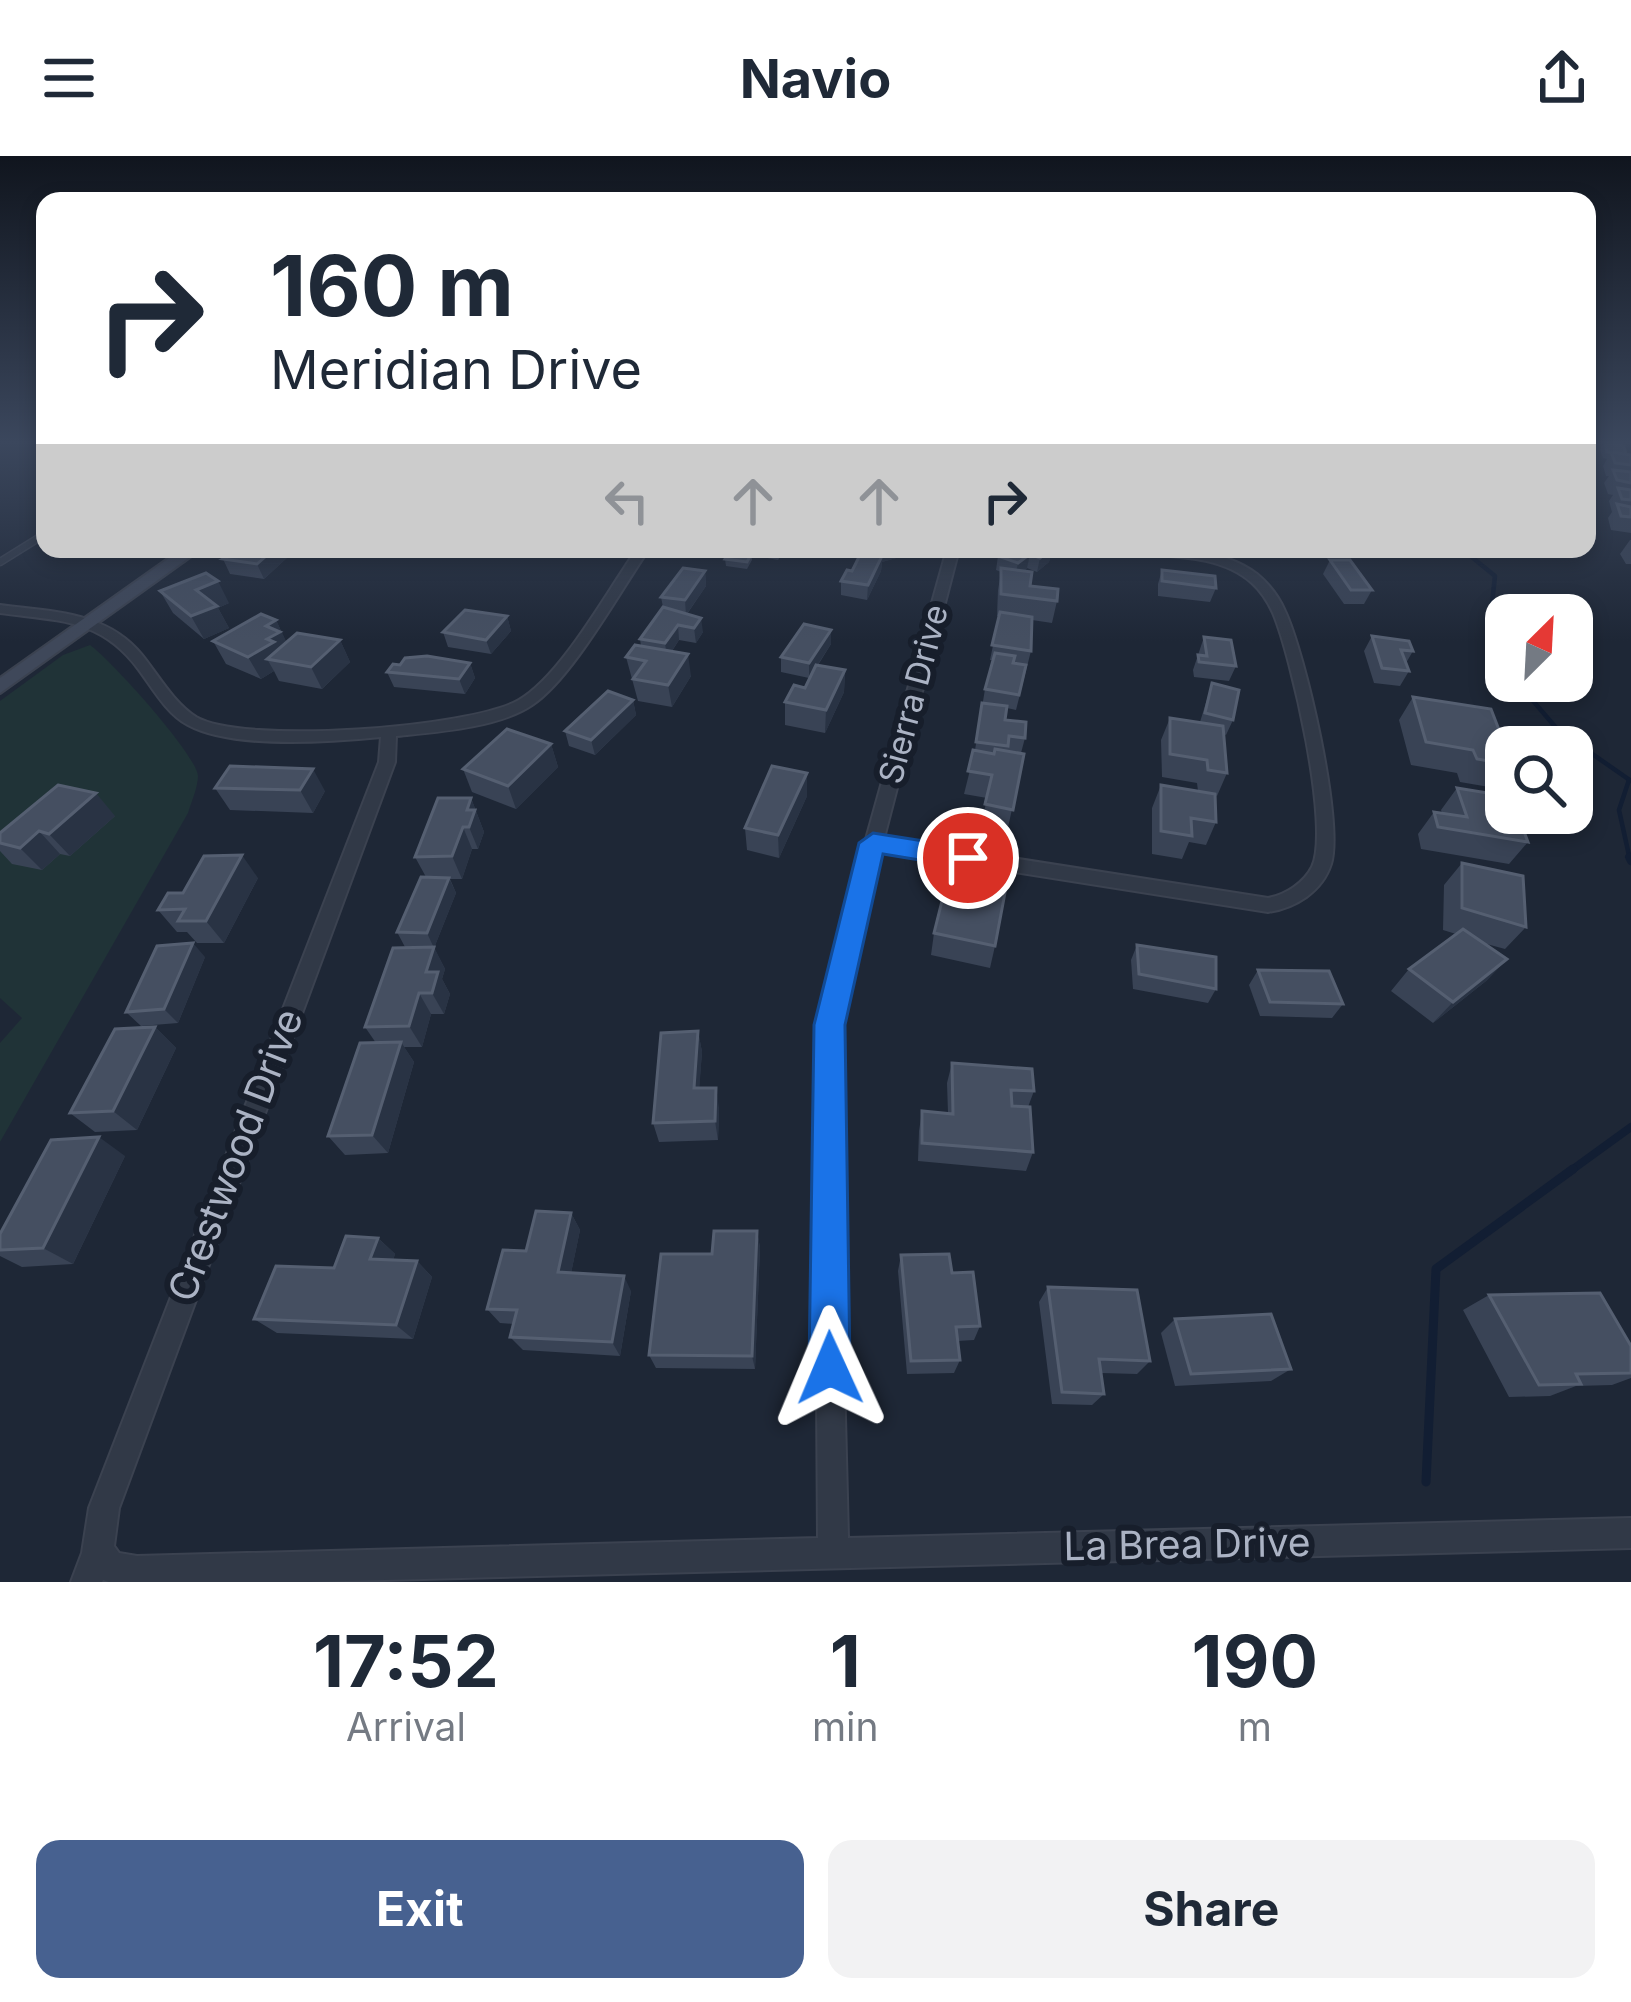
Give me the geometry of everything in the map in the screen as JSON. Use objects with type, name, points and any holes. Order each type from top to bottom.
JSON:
[{"type":"main road","points":[[0,687],[180,558]]},
{"type":"street","points":[[0,609],[89,623],[118,637],[171,703],[201,726],[263,738],[389,729],[491,718],[529,700],[636,558]]},
{"type":"street","name":"Sierra Drive","points":[[833,1553],[826,1139],[830,1025],[873,843],[951,558]]},
{"type":"street","points":[[873,843],[1268,905],[1283,903],[1316,876],[1325,854],[1320,791],[1288,641],[1274,602],[1254,578],[1230,564],[1190,558]]},
{"type":"street","name":"Crestwood Drive","points":[[94,1568],[104,1508],[386,762],[389,729]]},
{"type":"street","name":"La Brea Drive","points":[[94,1568],[137,1571],[1631,1534]]},
{"type":"lane","points":[[0,562],[36,540]]},
{"type":"green space","points":[[90,645],[169,729],[194,765],[197,785],[188,813],[0,1142],[0,1043],[22,1018],[0,998],[0,701],[63,655]]},
{"type":"building","points":[[1618,508],[1631,508],[1631,517],[1621,516]]},
{"type":"building","points":[[225,558],[264,558],[257,564]]},
{"type":"building","points":[[858,558],[881,558],[868,585],[841,581],[847,570],[852,571]]},
{"type":"building","points":[[1330,560],[1350,560],[1372,590],[1351,590]]},
{"type":"building","points":[[683,568],[705,571],[685,600],[661,597]]},
{"type":"building","points":[[1001,568],[1032,572],[1030,586],[1058,589],[1057,601],[1001,594]]},
{"type":"building","points":[[1162,570],[1215,576],[1216,588],[1162,581]]},
{"type":"building","points":[[206,573],[218,581],[196,590],[217,606],[191,616],[160,591]]},
{"type":"building","points":[[663,607],[701,618],[694,628],[678,625],[665,643],[640,639]]},
{"type":"building","points":[[465,610],[507,616],[486,640],[443,632]]},
{"type":"building","points":[[1000,612],[1032,617],[1031,651],[992,645]]},
{"type":"building","points":[[261,614],[276,620],[266,626],[280,632],[267,639],[274,642],[248,657],[213,641]]},
{"type":"building","points":[[804,624],[831,630],[809,663],[781,657]]},
{"type":"building","points":[[297,633],[340,640],[311,667],[267,659]]},
{"type":"building","points":[[1372,636],[1409,641],[1413,651],[1401,650],[1409,671],[1382,668]]},
{"type":"building","points":[[1204,637],[1231,640],[1236,666],[1199,662],[1198,655],[1207,656]]},
{"type":"building","points":[[635,645],[688,654],[668,685],[633,679],[646,661],[626,657]]},
{"type":"building","points":[[995,653],[1015,656],[1013,663],[1026,665],[1019,695],[985,689]]},
{"type":"building","points":[[427,656],[470,663],[459,679],[387,672],[405,658]]},
{"type":"building","points":[[816,665],[845,670],[826,710],[785,702],[794,685],[805,688]]},
{"type":"building","points":[[1212,683],[1239,690],[1233,720],[1205,713]]},
{"type":"building","points":[[608,691],[633,700],[591,740],[565,731]]},
{"type":"building","points":[[1413,697],[1491,709],[1498,726],[1485,726],[1485,760],[1477,759],[1473,750],[1426,742]]},
{"type":"building","points":[[982,703],[1007,706],[1005,720],[1026,722],[1025,738],[1009,736],[1008,746],[976,742]]},
{"type":"building","points":[[1170,718],[1223,726],[1227,773],[1208,770],[1207,760],[1170,754]]},
{"type":"building","points":[[507,729],[551,744],[508,786],[463,769]]},
{"type":"building","points":[[995,749],[1024,754],[1013,810],[985,804],[992,775],[968,771],[973,750],[994,754]]},
{"type":"building","points":[[230,766],[313,769],[300,790],[215,788]]},
{"type":"building","points":[[772,766],[807,773],[778,835],[745,828]]},
{"type":"building","points":[[58,785],[96,793],[49,834],[39,831],[20,848],[0,843],[0,833]]},
{"type":"building","points":[[1161,785],[1215,794],[1216,822],[1191,818],[1192,836],[1161,831]]},
{"type":"building","points":[[1457,788],[1485,793],[1485,834],[1525,834],[1528,842],[1438,827],[1434,812],[1467,817]]},
{"type":"building","points":[[438,798],[471,798],[467,810],[475,810],[469,827],[463,827],[452,856],[415,857]]},
{"type":"building","points":[[242,855],[206,921],[178,921],[185,909],[158,910],[168,893],[183,893],[204,856]]},
{"type":"building","points":[[1462,863],[1523,876],[1526,927],[1462,908]]},
{"type":"building","points":[[421,877],[449,878],[427,933],[397,932]]},
{"type":"building","points":[[983,877],[1007,882],[995,946],[934,933],[947,881],[980,888]]},
{"type":"building","points":[[1463,929],[1507,959],[1453,1002],[1409,969]]},
{"type":"building","points":[[193,943],[164,1009],[126,1012],[157,946]]},
{"type":"building","points":[[1137,945],[1216,957],[1216,989],[1139,974]]},
{"type":"building","points":[[434,947],[426,972],[438,972],[432,993],[419,993],[409,1026],[365,1027],[393,948]]},
{"type":"building","points":[[1258,970],[1329,971],[1343,1004],[1270,1002]]},
{"type":"building","points":[[155,1027],[113,1111],[70,1113],[115,1029]]},
{"type":"building","points":[[698,1031],[694,1088],[716,1088],[715,1121],[653,1123],[661,1033]]},
{"type":"building","points":[[401,1042],[372,1135],[328,1136],[360,1043]]},
{"type":"building","points":[[952,1063],[1032,1069],[1034,1091],[1011,1090],[1012,1106],[1030,1107],[1033,1152],[922,1143],[922,1111],[953,1114]]},
{"type":"building","points":[[99,1137],[43,1248],[0,1250],[0,1234],[51,1140]]},
{"type":"building","points":[[536,1211],[571,1213],[558,1272],[624,1276],[612,1342],[510,1337],[517,1310],[487,1309],[503,1250],[526,1251]]},
{"type":"building","points":[[714,1231],[757,1231],[752,1356],[649,1355],[661,1254],[712,1254]]},
{"type":"building","points":[[346,1236],[378,1238],[370,1259],[417,1261],[396,1325],[254,1319],[276,1266],[334,1268]]},
{"type":"building","points":[[949,1254],[952,1273],[973,1272],[980,1326],[956,1327],[960,1360],[911,1361],[901,1255]]},
{"type":"building","points":[[1048,1287],[1137,1290],[1150,1361],[1099,1359],[1104,1394],[1062,1392]]},
{"type":"building","points":[[1600,1293],[1631,1346],[1631,1373],[1576,1374],[1581,1384],[1539,1385],[1489,1295]]},
{"type":"building","points":[[1271,1314],[1291,1369],[1191,1374],[1175,1319]]},
{"type":"waterway","points":[[1473,558],[1495,576],[1493,594]]},
{"type":"waterway","points":[[1534,702],[1558,730],[1631,781]]},
{"type":"waterway","points":[[1629,780],[1619,810],[1630,858]]},
{"type":"waterway","points":[[1569,1172],[1631,1127]]},
{"type":"waterway","points":[[1426,1482],[1436,1269],[1573,1169]]},
{"type":"route","points":[[830,1368],[826,1094],[830,1025],[873,843],[968,858]]}]
